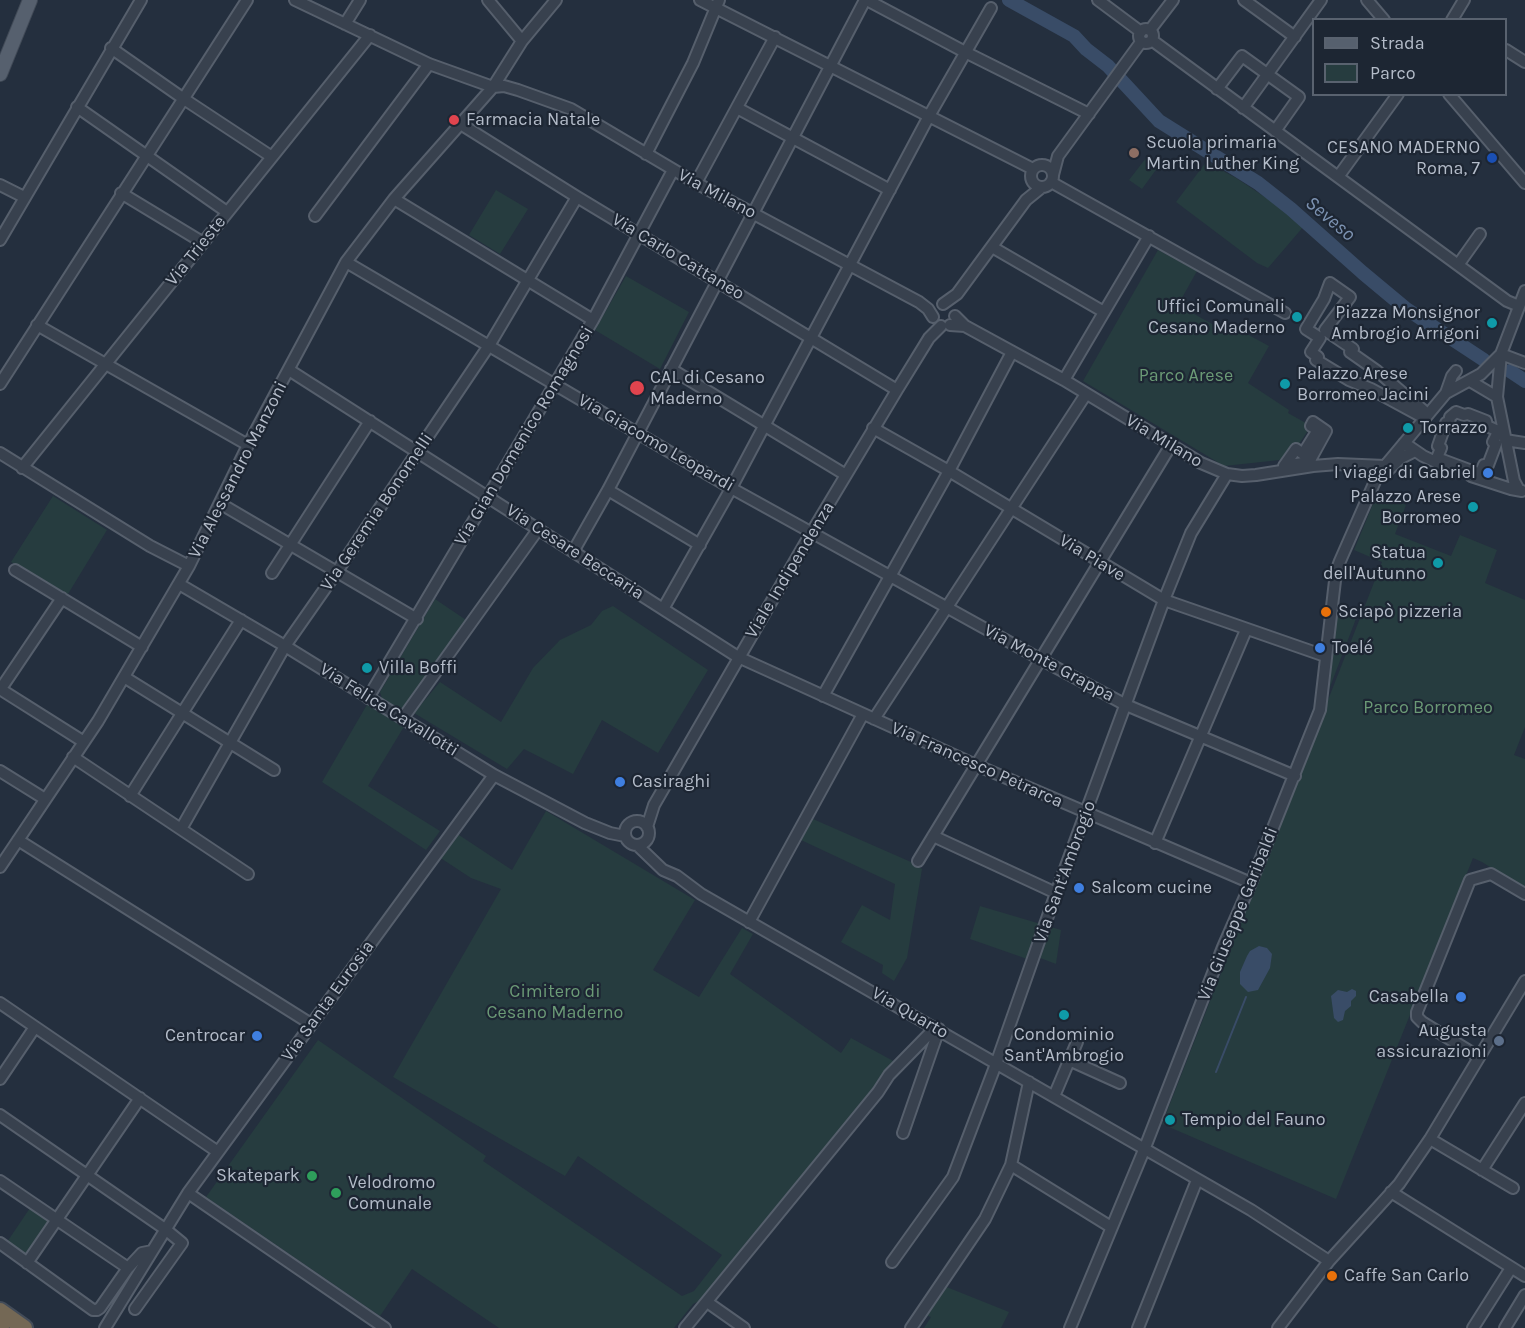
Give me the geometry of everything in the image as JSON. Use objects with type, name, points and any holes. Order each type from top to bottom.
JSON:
[{"type":"highway","points":[[0,1311],[24,1328]]},
{"type":"main road","points":[[0,74],[30,0]]},
{"type":"street","points":[[0,240],[141,0]]},
{"type":"street","points":[[0,384],[247,0]]},
{"type":"street","name":"Via Milano","points":[[295,0],[429,64],[493,87],[504,86],[565,107],[696,183],[1064,380],[1201,463],[1227,474],[1242,476],[1338,464],[1385,466]]},
{"type":"street","points":[[345,24],[360,0]]},
{"type":"street","name":"Via Alessandro Manzoni","points":[[0,867],[84,742],[179,584],[221,504],[248,445],[346,262],[394,199],[493,87],[522,41],[556,0]]},
{"type":"street","points":[[700,0],[717,4],[775,37],[1035,171],[1050,169],[1049,181]]},
{"type":"street","points":[[574,550],[608,490],[866,0],[1089,114]]},
{"type":"street","points":[[1098,0],[1507,301],[1519,306]]},
{"type":"street","points":[[944,317],[957,294],[1026,200],[1049,181],[1058,156],[1173,0]]},
{"type":"street","points":[[1245,0],[1295,37]]},
{"type":"street","points":[[1243,108],[1321,0]]},
{"type":"street","points":[[1367,0],[1382,18]]},
{"type":"street","points":[[1455,18],[1464,0]]},
{"type":"street","points":[[493,2],[522,41]]},
{"type":"street","points":[[646,154],[693,63],[717,4]]},
{"type":"street","points":[[663,609],[851,266],[929,116],[991,8]]},
{"type":"street","name":"Via Trieste","points":[[22,468],[370,35]]},
{"type":"street","points":[[696,183],[775,37]]},
{"type":"street","points":[[111,48],[272,157]]},
{"type":"street","points":[[1507,51],[1525,62]]},
{"type":"street","points":[[1217,88],[1242,56],[1268,74],[1299,97],[1275,131]]},
{"type":"street","points":[[315,216],[429,64]]},
{"type":"street","points":[[1338,177],[1397,96]]},
{"type":"street","points":[[1451,96],[1525,183]]},
{"type":"street","points":[[77,107],[227,212]]},
{"type":"street","points":[[737,108],[890,190]]},
{"type":"street","name":"Via Carlo Cattaneo","points":[[459,123],[897,390]]},
{"type":"street","points":[[1026,200],[1035,171],[1058,156]]},
{"type":"street","name":"Via Gian Domenico Romagnosi","points":[[368,698],[593,320],[673,170]]},
{"type":"street","points":[[1035,171],[1036,185],[1049,181],[1285,313]]},
{"type":"street","points":[[0,185],[24,197]]},
{"type":"street","points":[[121,193],[202,242]]},
{"type":"street","name":"Via Geremia Bonomelli","points":[[181,829],[285,646],[490,344],[577,197]]},
{"type":"street","points":[[394,199],[593,320]]},
{"type":"street","points":[[1458,265],[1480,234]]},
{"type":"street","points":[[1064,380],[1149,236]]},
{"type":"street","points":[[992,247],[1104,312]]},
{"type":"street","name":"Via Giacomo Leopardi","points":[[346,262],[811,533]]},
{"type":"street","points":[[1330,283],[1350,297],[1325,330],[1353,349],[1350,352],[1377,371],[1423,410],[1419,415],[1371,389],[1350,381],[1316,360],[1318,357],[1311,352],[1320,338],[1306,329],[1324,299],[1330,283]]},
{"type":"street","points":[[1517,488],[1497,397],[1501,354],[1525,291]]},
{"type":"street","name":"Viale Indipendenza","points":[[637,832],[873,428],[944,317]]},
{"type":"street","points":[[37,325],[248,445]]},
{"type":"street","points":[[823,696],[949,471],[1012,352]]},
{"type":"street","points":[[1501,354],[1525,363]]},
{"type":"street","points":[[1446,393],[1481,374],[1501,354]]},
{"type":"street","points":[[671,369],[846,475]]},
{"type":"street","name":"Via Cesare Beccaria","points":[[289,370],[574,550],[738,657]]},
{"type":"street","points":[[1446,393],[1456,371]]},
{"type":"street","points":[[1470,381],[1497,397]]},
{"type":"street","name":"Via Giuseppe Garibaldi","points":[[1070,1328],[1144,1150],[1223,947],[1320,710],[1336,572],[1376,479],[1446,393]]},
{"type":"street","points":[[874,719],[1086,394]]},
{"type":"street","points":[[1456,412],[1486,421],[1487,426],[1496,430],[1497,434],[1493,442],[1496,444],[1488,465],[1484,465],[1480,474],[1437,458],[1446,423],[1449,423],[1450,417],[1456,412]]},
{"type":"street","points":[[272,573],[370,422]]},
{"type":"street","points":[[1312,422],[1323,429],[1326,431],[1309,462],[1284,466],[1296,449],[1303,454],[1318,430],[1311,426],[1312,422]]},
{"type":"street","name":"Via Piave","points":[[873,428],[1164,600],[1325,656]]},
{"type":"street","points":[[1505,440],[1525,443]]},
{"type":"street","points":[[1404,443],[1437,463],[1517,488]]},
{"type":"street","points":[[918,861],[1171,446]]},
{"type":"street","name":"Via Giuseppe Garibaldi","points":[[1371,491],[1392,466],[1415,451]]},
{"type":"street","points":[[0,453],[150,546],[189,566]]},
{"type":"street","name":"Via Sant'Ambrogio","points":[[892,1262],[953,1177],[1164,600],[1191,533],[1227,474]]},
{"type":"street","points":[[608,490],[700,545]]},
{"type":"street","points":[[221,504],[417,619]]},
{"type":"street","points":[[403,718],[539,528]]},
{"type":"street","name":"Via Monte Grappa","points":[[811,533],[1126,705],[1294,776]]},
{"type":"street","points":[[15,570],[142,647]]},
{"type":"street","name":"Via Felice Cavallotti","points":[[179,584],[285,646],[494,775],[585,823],[602,829],[637,832]]},
{"type":"street","points":[[62,598],[0,689],[84,742]]},
{"type":"street","points":[[130,796],[241,620]]},
{"type":"street","points":[[1155,843],[1246,630]]},
{"type":"street","name":"Via Francesco Petrarca","points":[[738,657],[1086,814],[1251,883]]},
{"type":"street","points":[[124,677],[274,770]]},
{"type":"street","points":[[749,922],[863,714]]},
{"type":"street","points":[[73,757],[248,874]]},
{"type":"street","points":[[0,771],[45,800]]},
{"type":"street","name":"Via Santa Eurosia","points":[[105,1328],[188,1193],[494,775]]},
{"type":"street","name":"Via Quarto","points":[[637,832],[663,870],[677,876],[701,894],[938,1028],[996,1064],[1251,1210],[1329,1261]]},
{"type":"street","points":[[933,836],[1056,893]]},
{"type":"street","points":[[18,840],[311,1024]]},
{"type":"street","points":[[1479,1057],[1422,1022],[1417,1017],[1417,1012],[1470,880],[1491,874],[1525,894]]},
{"type":"street","points":[[1278,1328],[1329,1261],[1391,1192],[1430,1139],[1525,981]]},
{"type":"street","points":[[0,1003],[218,1152]]},
{"type":"street","points":[[0,1079],[35,1027]]},
{"type":"street","points":[[903,1133],[938,1028]]},
{"type":"street","points":[[686,1328],[878,1092],[889,1075],[938,1028]]},
{"type":"street","points":[[1055,1094],[1077,1042]]},
{"type":"street","points":[[1070,1060],[1120,1083]]},
{"type":"street","points":[[911,1328],[985,1219],[1011,1166],[1029,1082]]},
{"type":"street","points":[[0,1243],[27,1263],[140,1098]]},
{"type":"street","points":[[1482,1170],[1525,1103]]},
{"type":"street","points":[[0,1115],[165,1229],[182,1244],[135,1309]]},
{"type":"street","points":[[1430,1139],[1513,1188]]},
{"type":"street","points":[[1011,1166],[1111,1227]]},
{"type":"street","points":[[1138,1328],[1197,1180]]},
{"type":"street","points":[[0,1181],[128,1268]]},
{"type":"street","points":[[1391,1192],[1525,1276]]},
{"type":"street","points":[[188,1193],[385,1328]]},
{"type":"street","name":"Via Santa Eurosia","points":[[27,1263],[93,1310],[97,1310],[128,1268],[142,1253],[152,1251]]},
{"type":"street","points":[[1473,1328],[1511,1268]]},
{"type":"street","points":[[1505,1328],[1525,1295]]},
{"type":"street","points":[[707,1302],[731,1324],[744,1328]]},
{"type":"green space","points":[[1146,158],[1158,167],[1142,189],[1129,180]]},
{"type":"green space","points":[[1206,162],[1236,178],[1304,226],[1268,268],[1257,263],[1176,202]]},
{"type":"green space","points":[[496,190],[528,209],[500,254],[469,235]]},
{"type":"green space","name":"Parco Arese","points":[[1158,250],[1197,271],[1178,305],[1221,329],[1230,325],[1269,346],[1248,383],[1289,410],[1288,413],[1311,426],[1289,459],[1224,466],[1083,381]]},
{"type":"green space","points":[[626,276],[689,312],[660,369],[595,330]]},
{"type":"green space","name":"Parco Borromeo","points":[[1378,492],[1406,505],[1395,534],[1451,556],[1460,535],[1497,550],[1485,583],[1525,600],[1525,727],[1514,755],[1525,759],[1525,889],[1473,858],[1336,1199],[1162,1124],[1382,562],[1354,550]]},
{"type":"green space","points":[[53,496],[107,530],[68,594],[11,562]]},
{"type":"green space","points":[[435,599],[469,622],[404,711],[382,698],[380,692]]},
{"type":"green space","points":[[613,606],[708,670],[658,753],[602,720],[573,774],[524,749],[507,769],[414,713],[440,682],[501,722],[533,668],[560,640],[591,625],[602,611]]},
{"type":"green space","points":[[1337,609],[1357,616],[1322,708]]},
{"type":"green space","points":[[368,703],[405,725],[368,786],[440,831],[426,850],[322,782]]},
{"type":"green space","name":"Cimitero di Cesano Maderno","points":[[546,811],[695,900],[653,970],[699,997],[742,928],[753,934],[730,974],[841,1053],[851,1038],[897,1063],[883,1074],[874,1089],[703,1299],[693,1304],[674,1328],[499,1328],[412,1269],[380,1316],[206,1197],[318,1040],[486,1156],[483,1161],[682,1296],[694,1291],[722,1255],[578,1156],[565,1176],[393,1077],[501,889],[471,878],[439,857],[456,833],[512,870]]},
{"type":"green space","points":[[813,819],[922,869],[907,958],[894,981],[882,973],[883,965],[841,942],[862,905],[890,920],[895,884],[801,840]]},
{"type":"green space","points":[[980,906],[1061,930],[1056,964],[1035,956],[1033,961],[970,939]]},
{"type":"green space","points":[[30,1208],[49,1221],[26,1255],[7,1242]]},
{"type":"green space","points":[[944,1286],[1009,1312],[1001,1328],[924,1328],[931,1317],[926,1315]]},
{"type":"water","points":[[1259,946],[1267,948],[1272,954],[1270,968],[1258,990],[1248,992],[1240,984],[1240,972],[1250,951]]},
{"type":"water","points":[[1352,989],[1356,991],[1356,996],[1351,1001],[1351,1006],[1345,1011],[1343,1020],[1338,1022],[1334,1018],[1331,996],[1338,990],[1347,992]]},
{"type":"waterway","name":"Seveso","points":[[1009,0],[1074,36],[1086,49],[1108,66],[1159,121],[1258,183],[1405,308],[1484,360]]},
{"type":"waterway","name":"Seveso","points":[[1510,371],[1525,381]]},
{"type":"waterway","points":[[1216,1072],[1246,997]]},
{"type":"place","name":"Farmacia Natale","points":[[454,120]]},
{"type":"place","name":"Scuola primaria Martin Luther King","points":[[1134,153]]},
{"type":"place","name":"CESANO MADERNO Roma, 7","points":[[1492,158]]},
{"type":"place","name":"Uffici Comunali Cesano Maderno","points":[[1297,317]]},
{"type":"place","name":"Piazza Monsignor Ambrogio Arrigoni","points":[[1492,323]]},
{"type":"place","name":"Palazzo Arese Borromeo Jacini","points":[[1285,384]]},
{"type":"place","name":"CAL di Cesano Maderno","points":[[637,388]]},
{"type":"place","name":"Torrazzo","points":[[1408,428]]},
{"type":"place","name":"I viaggi di Gabriel","points":[[1488,473]]},
{"type":"place","name":"Palazzo Arese Borromeo","points":[[1473,507]]},
{"type":"place","name":"Statua dell'Autunno","points":[[1438,563]]},
{"type":"place","name":"Sciapò pizzeria","points":[[1326,612]]},
{"type":"place","name":"Toelé","points":[[1320,648]]},
{"type":"place","name":"Villa Boffi","points":[[367,668]]},
{"type":"place","name":"Casiraghi","points":[[620,782]]},
{"type":"place","name":"Salcom cucine","points":[[1079,888]]},
{"type":"place","name":"Casabella","points":[[1461,997]]},
{"type":"place","name":"Condominio Sant'Ambrogio","points":[[1064,1015]]},
{"type":"place","name":"Centrocar","points":[[257,1036]]},
{"type":"place","name":"Augusta assicurazioni","points":[[1499,1041]]},
{"type":"place","name":"Tempio del Fauno","points":[[1170,1120]]},
{"type":"place","name":"Skatepark","points":[[312,1176]]},
{"type":"place","name":"Velodromo Comunale","points":[[336,1193]]},
{"type":"place","name":"Caffe San Carlo","points":[[1332,1276]]}]
